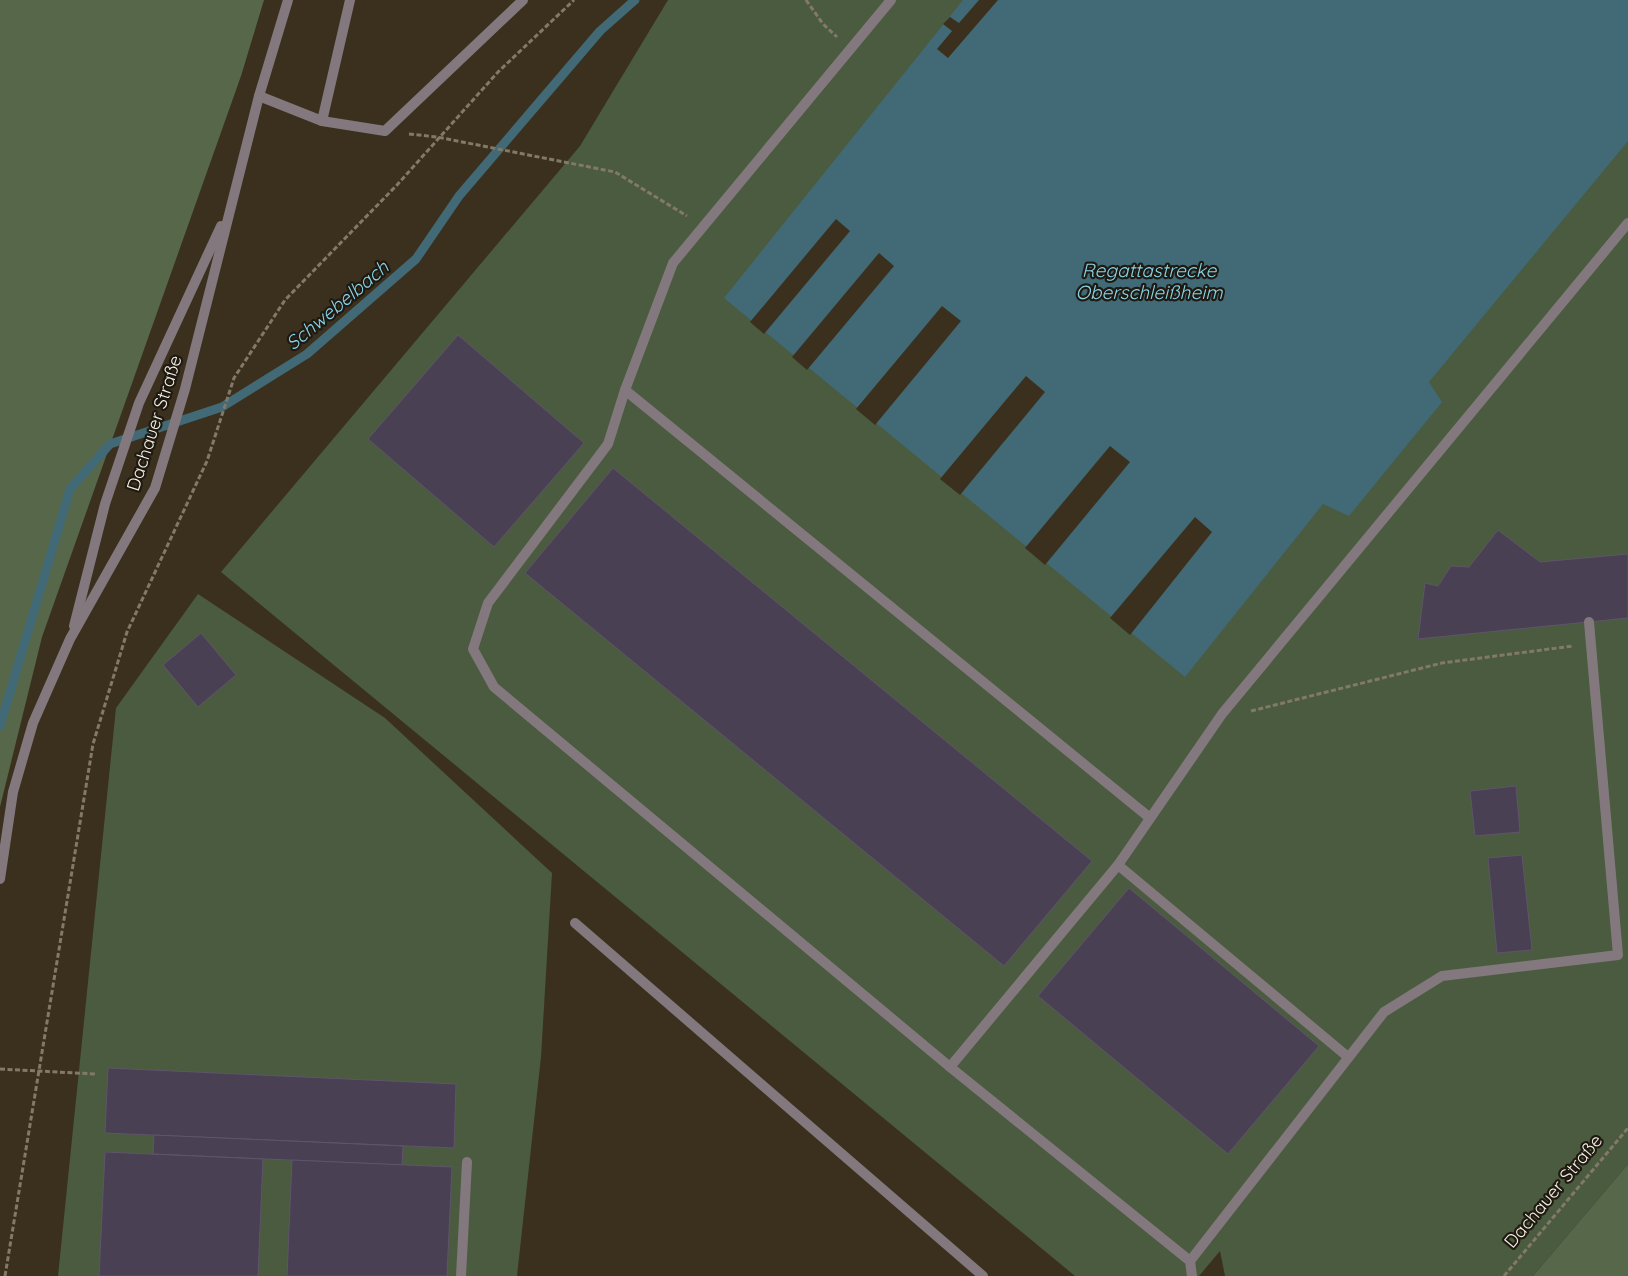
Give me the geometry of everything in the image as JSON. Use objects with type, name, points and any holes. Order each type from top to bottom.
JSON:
[{"type":"street","name":"Dachauer Straße","points":[[0,879],[13,792],[33,723],[70,639],[155,488],[185,389],[259,96],[288,0]]},
{"type":"street","points":[[322,121],[350,0]]},
{"type":"street","points":[[259,96],[322,121],[385,131],[522,0]]},
{"type":"street","points":[[891,0],[673,263],[608,444],[488,603],[473,649],[494,687],[950,1067],[1190,1261],[1192,1276]]},
{"type":"street","name":"Dachauer Straße","points":[[70,639],[105,504],[139,403],[231,202]]},
{"type":"street","points":[[950,1067],[1118,865],[1230,705],[1628,223]]},
{"type":"street","points":[[626,390],[1150,818]]},
{"type":"street","points":[[1190,1261],[1384,1012],[1442,976],[1618,954],[1590,622]]},
{"type":"street","points":[[1118,865],[1348,1057]]},
{"type":"street","points":[[575,923],[982,1276]]},
{"type":"street","points":[[461,1276],[467,1162]]},
{"type":"path","points":[[5,1276],[37,1071],[93,744],[127,632],[207,461],[234,378],[286,300],[396,185],[437,137],[498,72],[574,0]]},
{"type":"path","points":[[806,0],[823,24],[850,48]]},
{"type":"path","points":[[385,131],[437,137],[477,147],[615,172],[671,208],[705,225]]},
{"type":"path","points":[[1230,705],[1246,713],[1442,663],[1592,644]]},
{"type":"path","points":[[0,1069],[95,1074]]},
{"type":"path","name":"Dachauer Straße","points":[[1504,1276],[1628,1128]]},
{"type":"green space","points":[[0,0],[264,0],[241,76],[42,637],[0,807]]},
{"type":"green space","name":"Regattastrecke Oberschleißheim","points":[[668,0],[1628,0],[1628,1164],[1533,1276],[1225,1276],[1220,1251],[1199,1276],[1075,1276],[221,572],[580,146]]},
{"type":"green space","points":[[198,594],[385,718],[552,873],[541,1057],[517,1276],[58,1276],[116,708]]},
{"type":"green space","points":[[1628,1164],[1628,1276],[1533,1276]]},
{"type":"water","name":"Regattastrecke Oberschleißheim","points":[[963,0],[1628,0],[1628,141],[1429,382],[1442,402],[1349,516],[1323,504],[1185,677],[724,298]]},
{"type":"pier","points":[[979,0],[998,0],[948,58],[937,49],[952,31],[943,24],[950,17],[959,23]]},
{"type":"pier","points":[[836,219],[850,231],[764,334],[750,322]]},
{"type":"pier","points":[[879,253],[894,266],[807,370],[792,357]]},
{"type":"pier","points":[[942,306],[961,321],[875,425],[856,409]]},
{"type":"pier","points":[[1026,376],[1045,392],[960,495],[940,479]]},
{"type":"pier","points":[[1110,446],[1130,462],[1045,565],[1025,548]]},
{"type":"pier","points":[[1195,517],[1212,532],[1130,635],[1110,618]]},
{"type":"building","points":[[458,335],[584,443],[494,547],[368,439]]},
{"type":"building","points":[[613,468],[1092,861],[1004,966],[525,573]]},
{"type":"building","points":[[1498,530],[1540,562],[1628,554],[1628,618],[1418,639],[1425,583],[1438,586],[1451,566],[1469,567]]},
{"type":"building","points":[[201,633],[236,675],[198,707],[163,665]]},
{"type":"building","points":[[1516,786],[1520,832],[1475,836],[1470,791]]},
{"type":"building","points":[[1522,855],[1532,950],[1497,953],[1488,858]]},
{"type":"building","points":[[1129,888],[1319,1046],[1228,1154],[1038,996]]},
{"type":"building","points":[[108,1068],[456,1084],[454,1148],[105,1133]]},
{"type":"building","points":[[154,1135],[403,1146],[402,1165],[153,1154]]},
{"type":"building","points":[[105,1152],[263,1159],[258,1276],[99,1276]]},
{"type":"building","points":[[292,1160],[452,1167],[447,1276],[287,1276]]},
{"type":"waterway","name":"Schwebelbach","points":[[0,726],[70,489],[110,444],[222,407],[307,354],[416,259],[459,196],[600,31],[635,0]]}]
